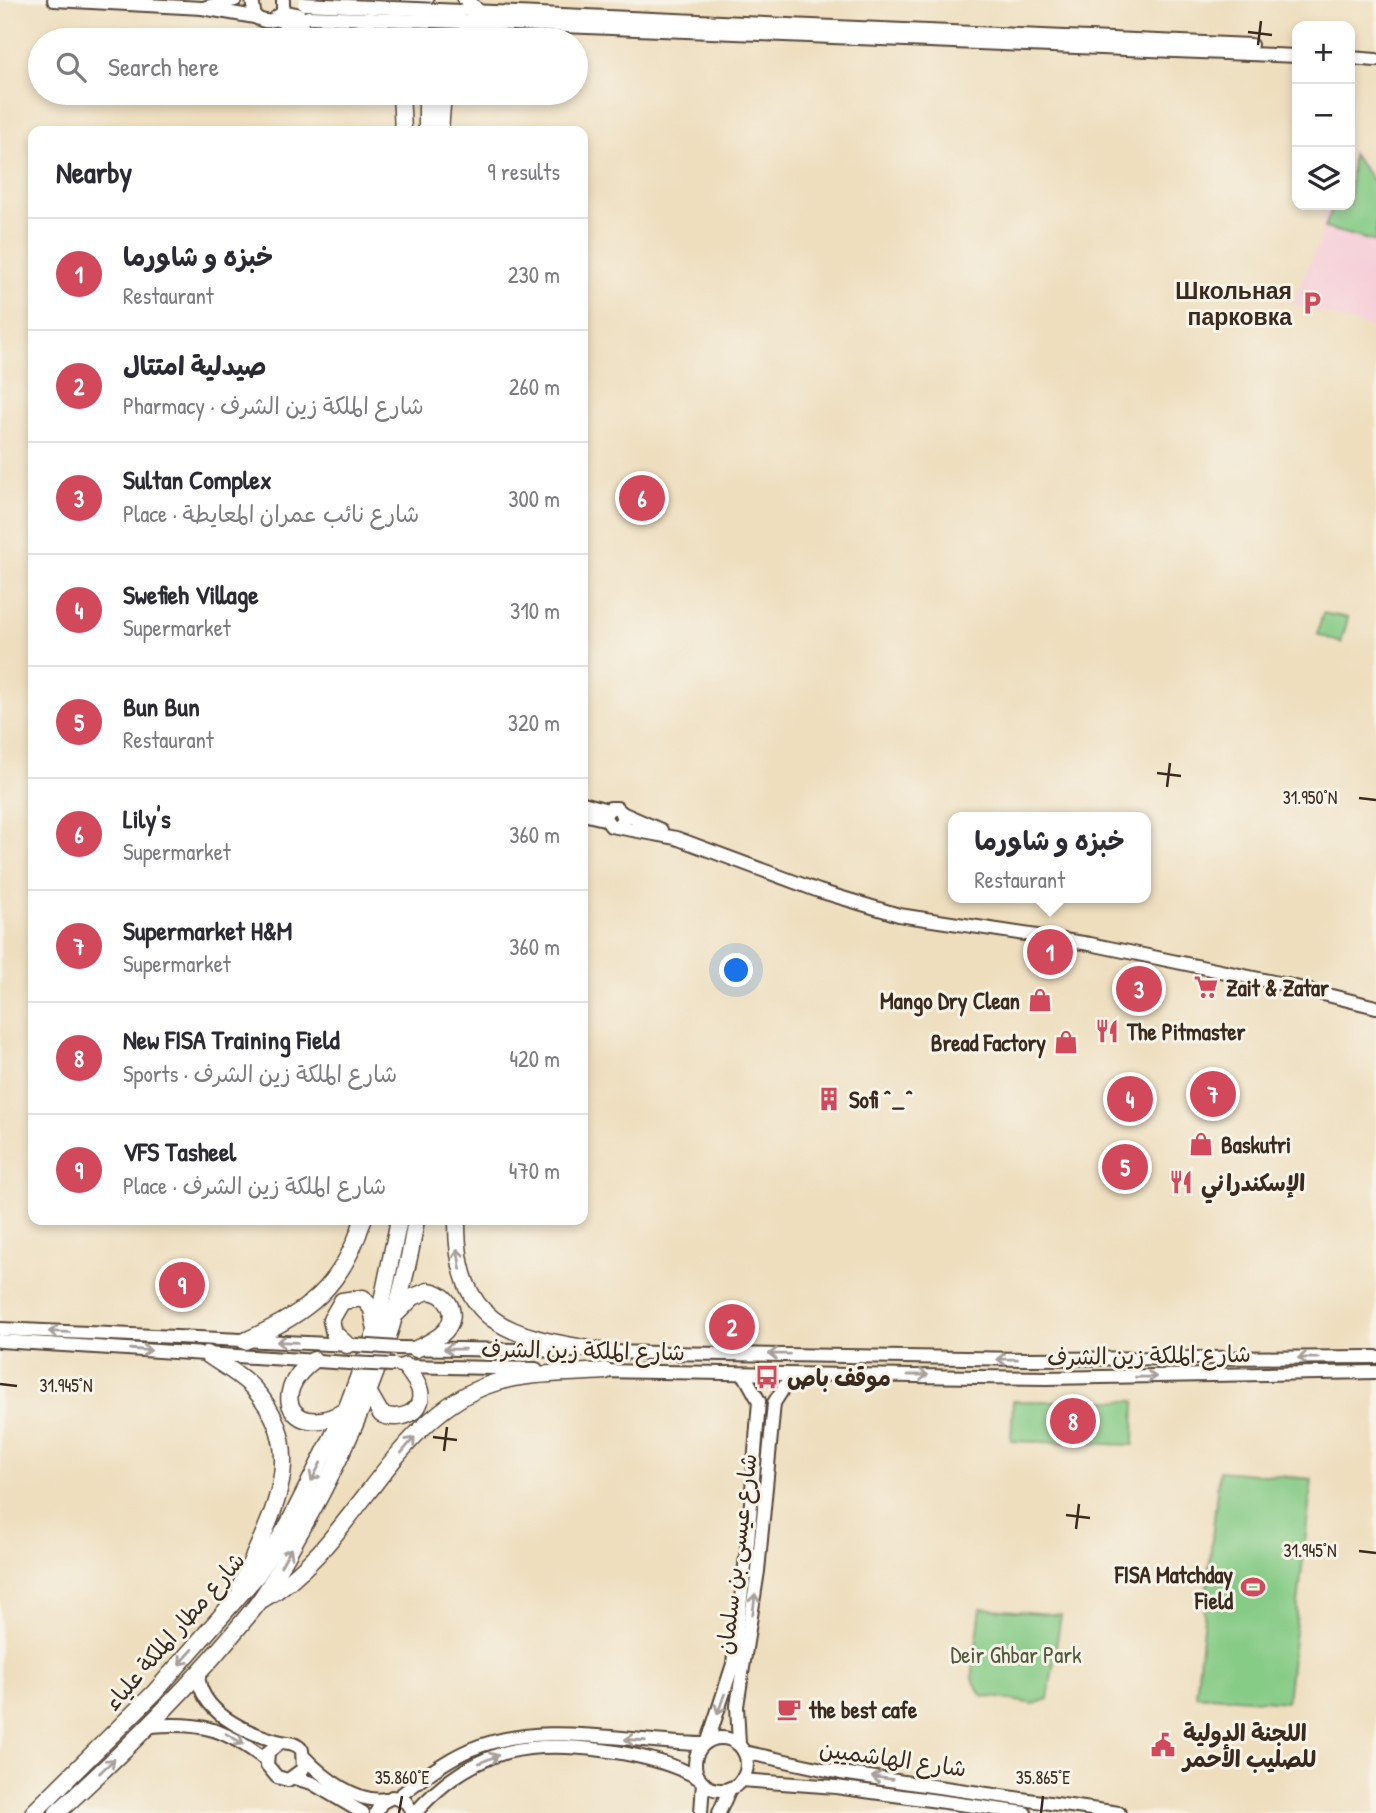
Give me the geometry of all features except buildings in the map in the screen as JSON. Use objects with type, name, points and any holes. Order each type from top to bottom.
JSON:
[{"type":"highway","points":[[409,0],[410,28]]},
{"type":"highway","points":[[425,0],[426,28]]},
{"type":"highway","points":[[282,7],[303,25],[344,28]]},
{"type":"highway","points":[[402,105],[403,126]]},
{"type":"highway","points":[[411,105],[412,126]]},
{"type":"highway","points":[[426,105],[427,126]]},
{"type":"highway","points":[[440,126],[442,105]]},
{"type":"highway","points":[[245,1341],[306,1309],[330,1286],[349,1255],[361,1225]]},
{"type":"highway","name":"شارع مطار الملكة علياء","points":[[33,1813],[154,1693],[257,1575],[288,1525],[346,1410],[376,1330],[398,1225]]},
{"type":"highway","name":"شارع مطار الملكة علياء","points":[[57,1813],[151,1726],[260,1600],[322,1495],[370,1395],[397,1312],[415,1225]]},
{"type":"highway","points":[[457,1225],[461,1273],[482,1310],[491,1318],[527,1338],[606,1352]]},
{"type":"highway","points":[[397,1312],[413,1297],[428,1291],[445,1297],[451,1306],[450,1324],[444,1333],[416,1349]]},
{"type":"highway","points":[[351,1345],[334,1333],[331,1320],[342,1301],[363,1298],[372,1309],[376,1330]]},
{"type":"highway","points":[[207,1354],[253,1387],[272,1415],[283,1445],[283,1473],[274,1508],[238,1599]]},
{"type":"highway","points":[[314,1360],[290,1384],[288,1397],[293,1410],[305,1419],[318,1422],[333,1419],[346,1410]]},
{"type":"highway","points":[[370,1395],[381,1415],[396,1419],[408,1415],[420,1396],[420,1390],[400,1366]]},
{"type":"highway","points":[[260,1600],[276,1591],[298,1571],[414,1437],[449,1407],[492,1383],[515,1378],[605,1371]]},
{"type":"main road","points":[[54,0],[202,8],[256,17],[268,22],[282,7],[306,11],[467,13],[1292,47]]},
{"type":"main road","points":[[202,8],[235,0]]},
{"type":"main road","points":[[252,0],[256,17]]},
{"type":"main road","points":[[467,13],[1292,56]]},
{"type":"main road","points":[[1355,50],[1376,52]]},
{"type":"main road","points":[[1355,58],[1376,60]]},
{"type":"main road","points":[[588,806],[606,815]]},
{"type":"main road","points":[[588,814],[606,815]]},
{"type":"main road","points":[[606,815],[608,825],[620,819],[819,891],[900,915],[1090,944],[1272,981],[1376,1007]]},
{"type":"main road","name":"شارع الملكة زين الشرف","points":[[0,1329],[416,1349],[1038,1360],[1376,1357]]},
{"type":"main road","name":"شارع الملكة زين الشرف","points":[[0,1341],[400,1366],[796,1376],[1046,1378],[1376,1372]]},
{"type":"main road","points":[[744,1374],[760,1401],[774,1403],[786,1384],[796,1376]]},
{"type":"main road","name":"شارع عيسى بن سلمان","points":[[706,1742],[727,1690],[738,1638],[760,1401]]},
{"type":"main road","name":"شارع عيسى بن سلمان","points":[[742,1748],[737,1706],[758,1571],[774,1403]]},
{"type":"main road","points":[[198,1674],[201,1694],[212,1707],[241,1726],[298,1746],[304,1757],[318,1771],[361,1797],[392,1798],[406,1802],[414,1813],[436,1789],[489,1759],[529,1748],[609,1752],[643,1757],[672,1765],[716,1789],[735,1784]]},
{"type":"main road","points":[[151,1726],[192,1724],[219,1730],[266,1760]]},
{"type":"main road","points":[[376,1813],[392,1798],[445,1762],[503,1740],[547,1735],[706,1742],[724,1738],[742,1748],[746,1771],[735,1784],[719,1813]]},
{"type":"main road","points":[[281,1742],[268,1752],[266,1760],[269,1770],[277,1777],[312,1783],[348,1808],[363,1813]]},
{"type":"main road","points":[[701,1813],[701,1781],[695,1761],[706,1742]]},
{"type":"main road","name":"شارع الهاشميين","points":[[742,1748],[841,1773],[1119,1813]]},
{"type":"main road","points":[[294,1778],[303,1769],[304,1757]]},
{"type":"main road","name":"شارع الهاشميين","points":[[735,1784],[836,1787],[1025,1813]]},
{"type":"main road","points":[[432,1813],[436,1789]]},
{"type":"shaded area","points":[[1355,152],[1376,181],[1376,329],[1292,304],[1320,240],[1324,210],[1355,210]]},
{"type":"green space","points":[[1355,158],[1376,184],[1376,242],[1325,228],[1331,210],[1355,210]]},
{"type":"green space","points":[[1323,613],[1348,618],[1341,643],[1317,634]]},
{"type":"green space","points":[[1013,1401],[1135,1401],[1134,1445],[1011,1441]]},
{"type":"green space","name":"FISA Matchday Field","points":[[1219,1471],[1312,1479],[1287,1702],[1196,1695]]},
{"type":"green space","name":"Deir Ghbar Park","points":[[981,1608],[1061,1615],[1048,1699],[1034,1704],[981,1695],[972,1678]]},
{"type":"place","name":"Школьная парковка","points":[[1312,303]]},
{"type":"place","name":"Lily's","points":[[642,498]]},
{"type":"place","name":"خبزه و شاورما","points":[[1050,952]]},
{"type":"place","name":"Zait & Zatar","points":[[1206,987]]},
{"type":"place","name":"Sultan Complex","points":[[1139,989]]},
{"type":"place","name":"Mango Dry Clean","points":[[1040,1000]]},
{"type":"place","name":"The Pitmaster","points":[[1107,1031]]},
{"type":"place","name":"Bread Factory","points":[[1066,1042]]},
{"type":"place","name":"Supermarket H&M","points":[[1213,1094]]},
{"type":"place","name":"Sofi ^_^","points":[[829,1099]]},
{"type":"place","name":"Swefieh Village","points":[[1130,1099]]},
{"type":"place","name":"Baskutri","points":[[1201,1144]]},
{"type":"place","name":"Bun Bun","points":[[1125,1167]]},
{"type":"place","name":"الإسكندراني","points":[[1181,1182]]},
{"type":"place","name":"VFS Tasheel","points":[[182,1285]]},
{"type":"place","name":"صيدلية امتتال","points":[[732,1327]]},
{"type":"place","name":"موقف باص","points":[[767,1377]]},
{"type":"place","name":"New FISA Training Field","points":[[1073,1421]]},
{"type":"place","name":"FISA Matchday Field","points":[[1253,1587]]},
{"type":"place","name":"the best cafe","points":[[789,1709]]},
{"type":"place","name":"اللجنة الدولية للصليب الأحمر","points":[[1163,1745]]}]
